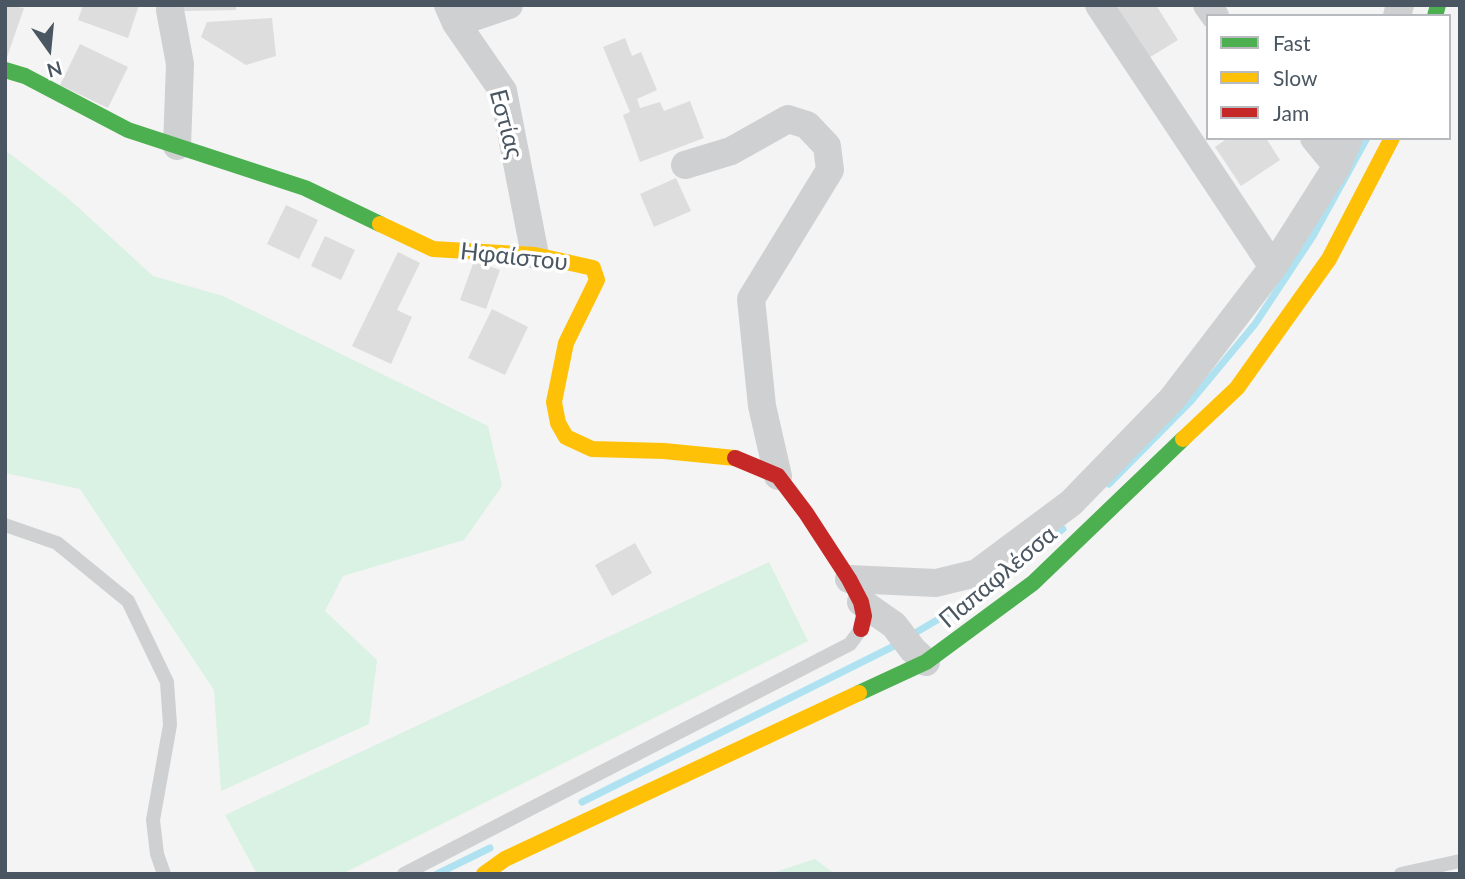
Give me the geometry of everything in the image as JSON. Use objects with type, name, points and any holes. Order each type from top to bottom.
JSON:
[{"type":"street","points":[[452,14],[509,5]]},
{"type":"street","points":[[1098,5],[1273,267]]},
{"type":"street","points":[[170,10],[180,64],[177,146]]},
{"type":"street","name":"Εστίας","points":[[452,14],[503,92],[535,255]]},
{"type":"street","name":"Ηφαίστου","points":[[5,70],[25,76],[128,130],[305,188],[433,249],[535,255],[593,268],[597,280],[566,343],[554,401],[558,423],[566,437],[592,449],[664,451],[735,458],[778,477],[806,513],[857,603],[894,625],[920,656]]},
{"type":"street","points":[[685,165],[731,151],[788,118],[807,125],[827,146],[830,170],[751,299],[762,406],[778,477]]},
{"type":"street","points":[[1316,140],[1337,166]]},
{"type":"street","points":[[857,603],[977,573],[1071,503],[1172,399],[1273,267],[1337,166],[1348,140]]},
{"type":"street","name":"Παπαφλέσσα","points":[[484,874],[505,859],[920,656],[1033,583],[1237,388],[1329,259],[1391,140]]},
{"type":"lane","points":[[5,525],[57,544],[128,601],[167,682],[170,725],[153,820],[157,854],[164,874]]},
{"type":"lane","points":[[404,874],[850,643],[857,603]]},
{"type":"lane","points":[[1401,874],[1460,861]]},
{"type":"green space","points":[[5,150],[69,199],[153,276],[223,296],[488,426],[502,486],[464,540],[343,576],[325,611],[377,660],[369,724],[221,791],[214,690],[80,489],[5,473]]},
{"type":"green space","points":[[769,562],[808,641],[342,874],[257,874],[225,815]]},
{"type":"green space","points":[[815,859],[835,874],[769,874]]},
{"type":"building","points":[[5,5],[24,8],[7,57],[5,56]]},
{"type":"building","points":[[83,5],[139,5],[128,38],[78,20]]},
{"type":"building","points":[[184,5],[236,5],[236,10],[184,11]]},
{"type":"building","points":[[1122,5],[1156,5],[1178,40],[1147,59],[1116,9]]},
{"type":"building","points":[[272,18],[276,56],[246,65],[201,37],[207,22]]},
{"type":"building","points":[[625,38],[632,56],[641,52],[657,90],[637,99],[640,108],[660,102],[664,111],[690,101],[704,138],[640,162],[623,115],[630,112],[603,47]]},
{"type":"building","points":[[80,44],[128,67],[108,108],[60,85]]},
{"type":"building","points":[[1225,140],[1267,140],[1280,160],[1241,186],[1215,147]]},
{"type":"building","points":[[676,178],[691,211],[654,227],[640,194]]},
{"type":"building","points":[[286,205],[318,220],[299,259],[267,244]]},
{"type":"building","points":[[325,236],[355,250],[341,280],[311,266]]},
{"type":"building","points":[[398,252],[420,263],[397,310],[412,317],[391,364],[352,346]]},
{"type":"building","points":[[474,261],[500,270],[486,309],[460,300]]},
{"type":"building","points":[[492,309],[528,327],[505,375],[468,358]]},
{"type":"building","points":[[635,543],[652,573],[612,596],[595,565]]},
{"type":"waterway","points":[[1109,484],[1191,401],[1255,324],[1313,236],[1366,140]]},
{"type":"waterway","points":[[910,636],[954,610],[1063,529]]},
{"type":"waterway","points":[[582,802],[900,643]]},
{"type":"waterway","points":[[437,874],[490,848]]},
{"type":"traffic: fast","points":[[1436,14],[1438,5]]},
{"type":"traffic: fast","points":[[5,70],[25,76],[128,130],[305,188],[380,224]]},
{"type":"traffic: fast","points":[[859,693],[926,662],[1033,583],[1183,439]]},
{"type":"traffic: slow","points":[[1183,439],[1237,388],[1329,259],[1391,140]]},
{"type":"traffic: slow","points":[[380,224],[433,249],[535,255],[593,268],[597,280],[566,343],[554,402],[558,423],[566,437],[592,449],[664,451],[735,458]]},
{"type":"traffic: slow","points":[[484,874],[505,859],[859,693]]},
{"type":"traffic: jam","points":[[735,458],[778,476],[806,513],[861,602],[864,616],[861,629]]}]
